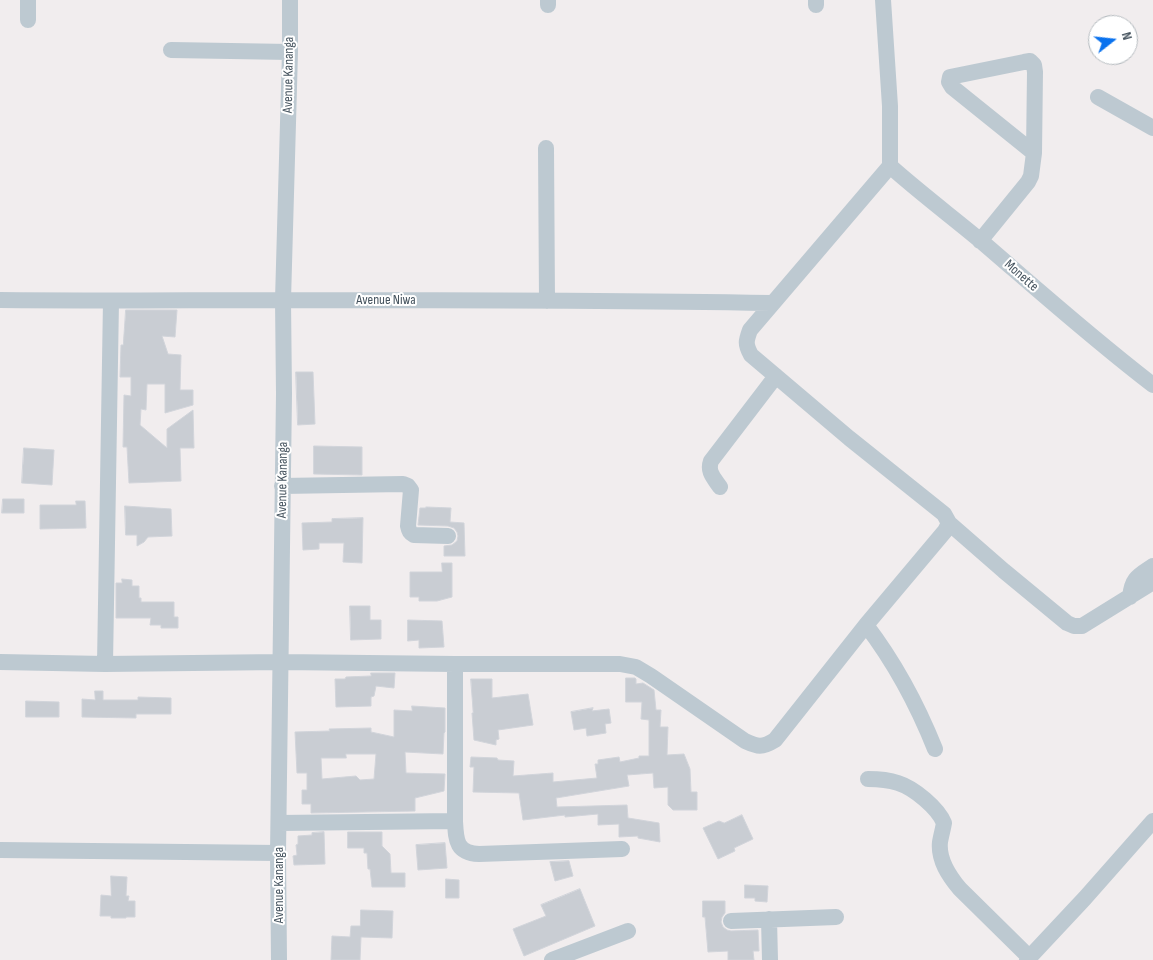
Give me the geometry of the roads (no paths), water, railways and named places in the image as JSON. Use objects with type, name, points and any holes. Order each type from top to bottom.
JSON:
[{"type":"street","points":[[28,0],[28,20]]},
{"type":"street","name":"Avenue Kananga","points":[[279,960],[278,853],[284,394],[282,300],[290,0]]},
{"type":"street","points":[[883,0],[890,106],[890,166],[771,303],[750,330],[746,340],[746,347],[751,355],[849,438],[944,514],[949,522],[1004,571],[1067,623],[1074,626],[1082,626],[1153,582]]},
{"type":"street","points":[[170,50],[290,52]]},
{"type":"street","points":[[980,241],[1031,176],[1034,153],[1034,65],[1030,61],[950,77],[949,82],[952,87],[1034,153]]},
{"type":"street","points":[[1098,97],[1153,128]]},
{"type":"street","points":[[546,148],[547,301]]},
{"type":"street","name":"Monette","points":[[890,166],[1037,290],[1151,380]]},
{"type":"street","name":"Avenue Niwa","points":[[0,300],[666,301],[771,303]]},
{"type":"street","points":[[105,664],[111,301]]},
{"type":"street","points":[[720,487],[710,472],[709,468],[712,461],[776,376]]},
{"type":"street","points":[[282,486],[403,484],[411,490],[408,526],[411,534],[448,536]]},
{"type":"street","points":[[0,662],[105,664],[280,662],[620,664],[636,668],[651,676],[745,741],[755,746],[765,746],[775,740],[866,625],[946,530],[949,522]]},
{"type":"street","points":[[1130,597],[1131,586],[1137,577],[1153,566]]},
{"type":"street","points":[[866,625],[890,660],[922,717],[935,748]]},
{"type":"street","points":[[455,664],[455,821],[458,843],[463,850],[470,854],[622,849]]},
{"type":"street","points":[[868,779],[888,780],[905,785],[938,812],[944,823],[940,842],[941,852],[943,862],[950,877],[1028,959],[1153,821]]},
{"type":"street","points":[[279,823],[455,821]]},
{"type":"street","points":[[0,850],[278,853]]},
{"type":"street","points":[[731,921],[836,917]]},
{"type":"street","points":[[769,919],[770,960]]},
{"type":"street","points":[[552,960],[628,931]]}]
